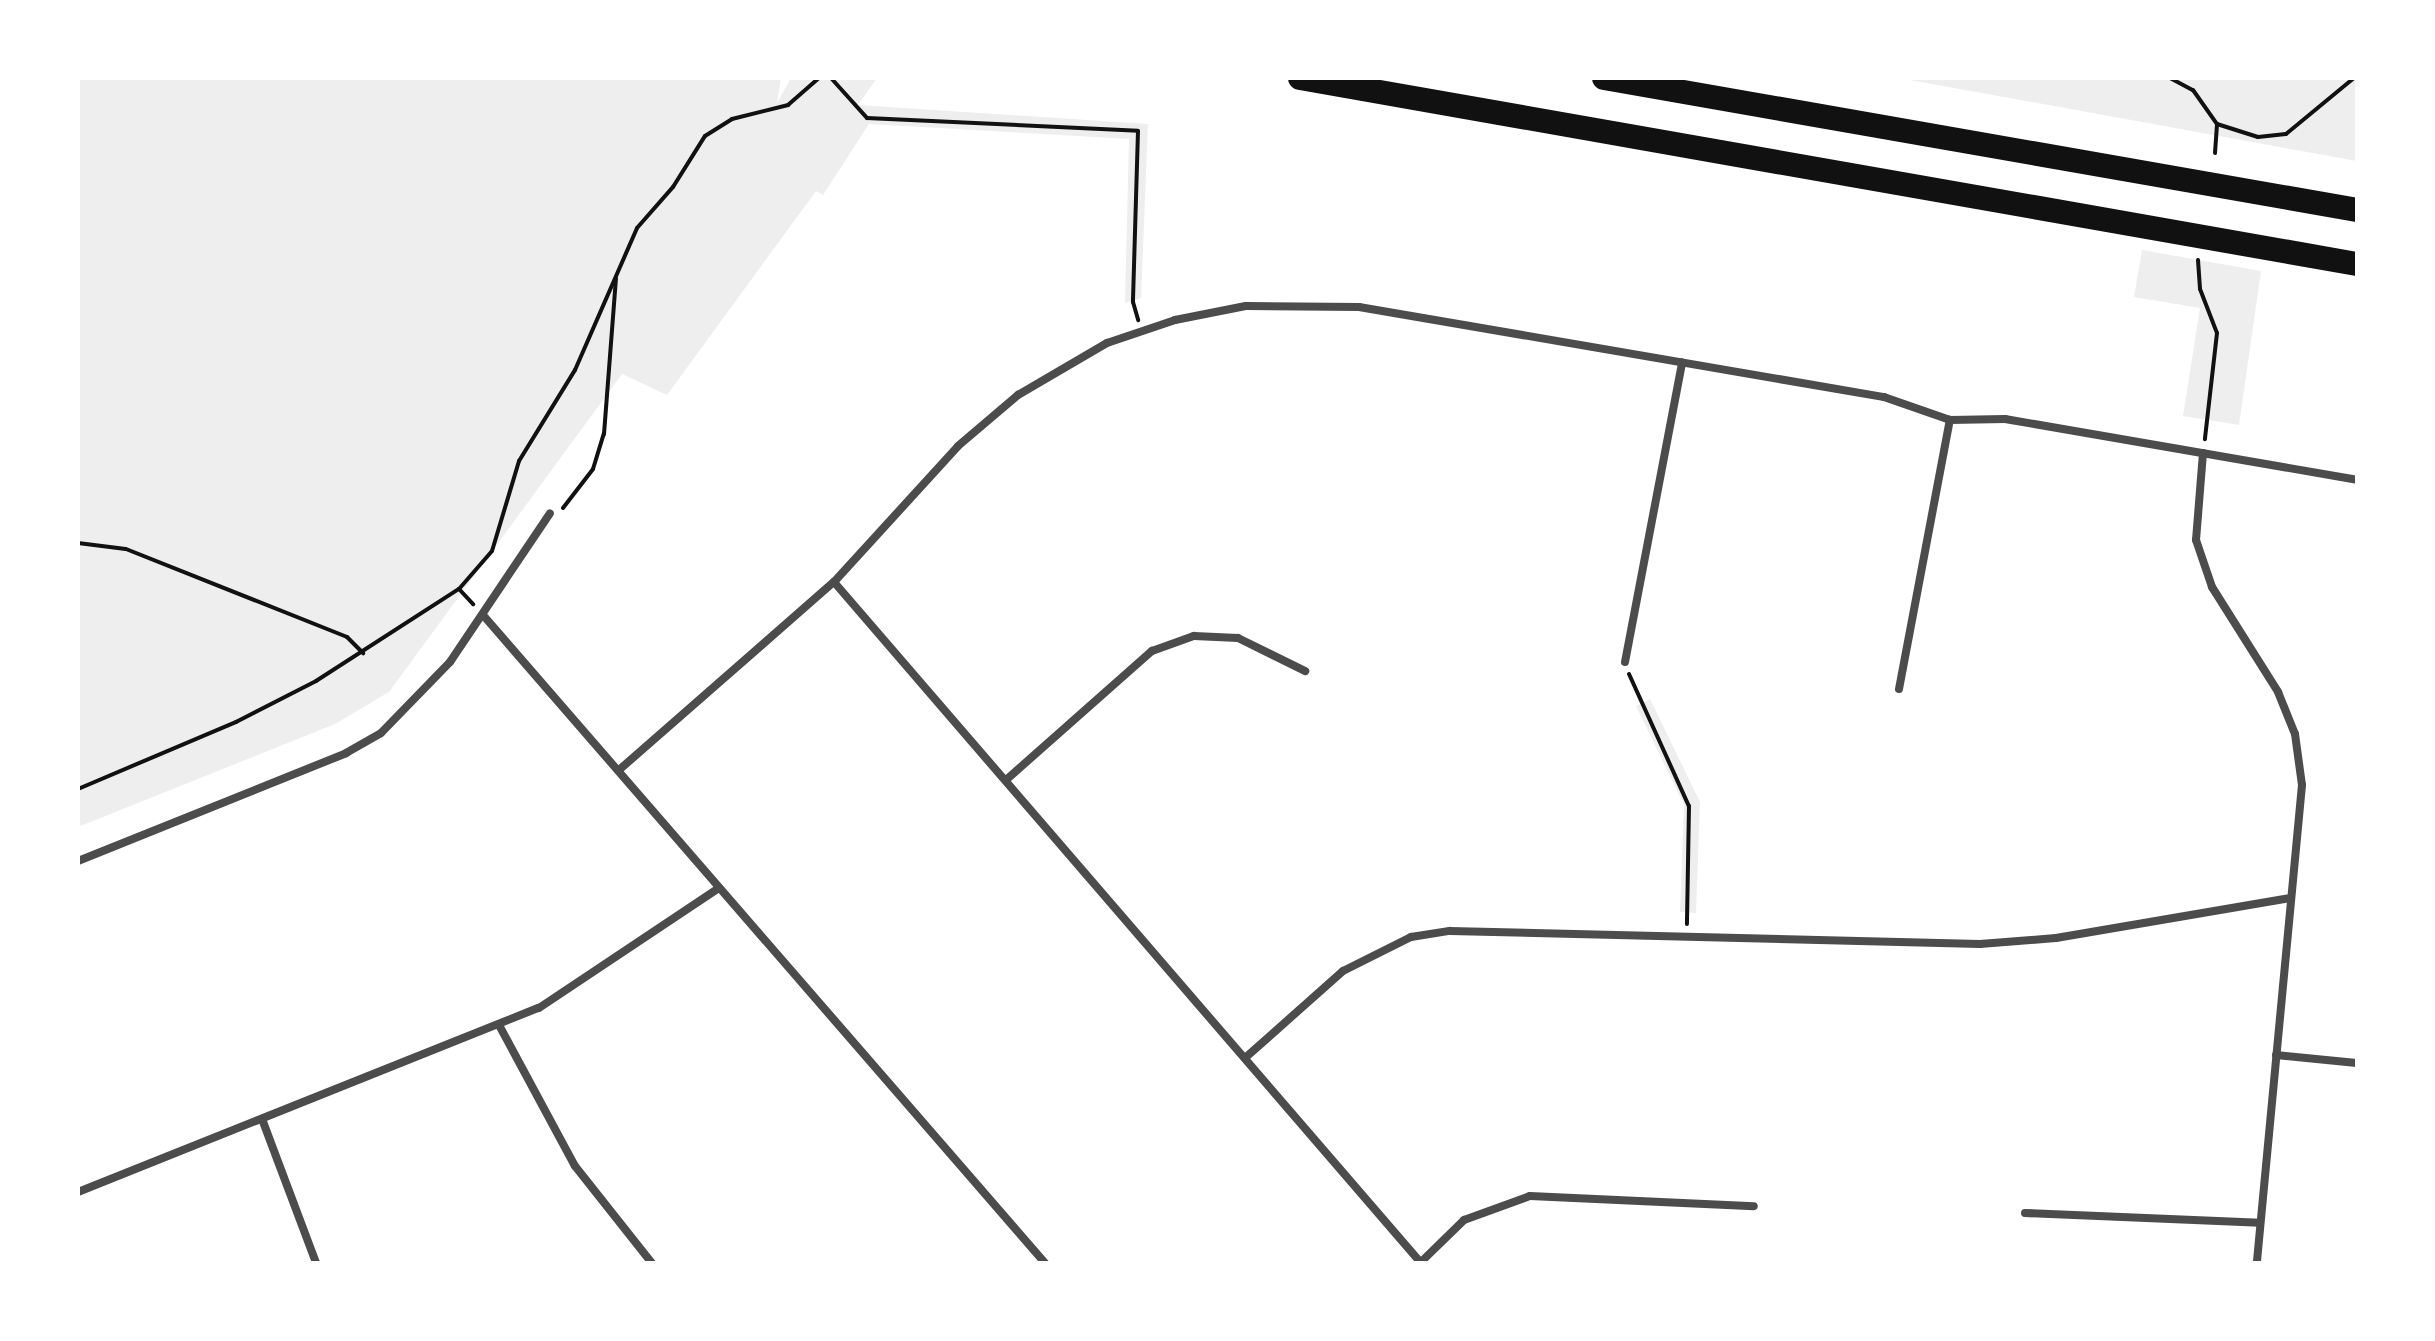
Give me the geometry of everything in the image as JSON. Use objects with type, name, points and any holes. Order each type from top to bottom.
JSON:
[{"type":"highway","points":[[1300,78],[2357,264]]},
{"type":"highway","points":[[1604,78],[2357,210]]},
{"type":"street","points":[[619,770],[834,582],[988,419],[1049,374],[1141,330],[1246,306],[1318,304],[1884,397],[1950,420],[2005,419],[2357,480]]},
{"type":"street","points":[[1625,662],[1682,362]]},
{"type":"street","points":[[1899,689],[1950,420]]},
{"type":"street","points":[[2203,453],[2196,540],[2212,587],[2278,692],[2295,734],[2302,785],[2257,1263]]},
{"type":"street","points":[[78,861],[346,753],[381,733],[422,696],[483,615],[550,513]]},
{"type":"street","points":[[834,582],[1421,1263],[1464,1220],[1530,1196],[1754,1206]]},
{"type":"street","points":[[483,615],[1045,1263]]},
{"type":"street","points":[[1006,780],[1152,651],[1194,636],[1238,638],[1305,671]]},
{"type":"street","points":[[78,1192],[499,1025],[563,994],[719,888]]},
{"type":"street","points":[[1245,1058],[1343,971],[1411,937],[1499,929],[1687,938],[1995,943],[2056,938],[2291,898]]},
{"type":"street","points":[[499,1025],[575,1166],[652,1263]]},
{"type":"street","points":[[2276,1055],[2357,1063]]},
{"type":"street","points":[[262,1119],[316,1263]]},
{"type":"street","points":[[2025,1213],[2260,1223]]},
{"type":"path","points":[[78,789],[236,722],[363,653],[459,589],[492,551],[519,461],[575,370],[637,228],[673,187],[705,136],[732,119],[788,105],[819,78]]},
{"type":"path","points":[[831,78],[867,118],[1138,131],[1133,302],[1141,330]]},
{"type":"path","points":[[2170,78],[2193,90],[2217,124],[2258,137],[2286,134],[2354,78]]},
{"type":"path","points":[[2215,153],[2217,124]]},
{"type":"path","points":[[2198,260],[2200,289],[2217,333],[2203,453]]},
{"type":"path","points":[[550,513],[562,510],[578,493],[604,434],[616,273]]},
{"type":"path","points":[[78,543],[126,549],[347,637],[363,653]]},
{"type":"path","points":[[1625,662],[1689,806],[1687,938]]},
{"type":"shaded area","points":[[78,78],[781,78],[777,103],[791,78],[877,78],[858,105],[1148,124],[1141,298],[1125,303],[1129,139],[869,124],[823,195],[816,191],[667,395],[622,374],[389,692],[335,724],[78,827]]},
{"type":"shaded area","points":[[1899,78],[2357,78],[2357,161]]},
{"type":"shaded area","points":[[2142,250],[2261,271],[2239,425],[2183,416],[2200,308],[2134,297]]},
{"type":"shaded area","points":[[1650,699],[1700,802],[1696,913],[1680,912],[1684,805],[1636,706]]}]
